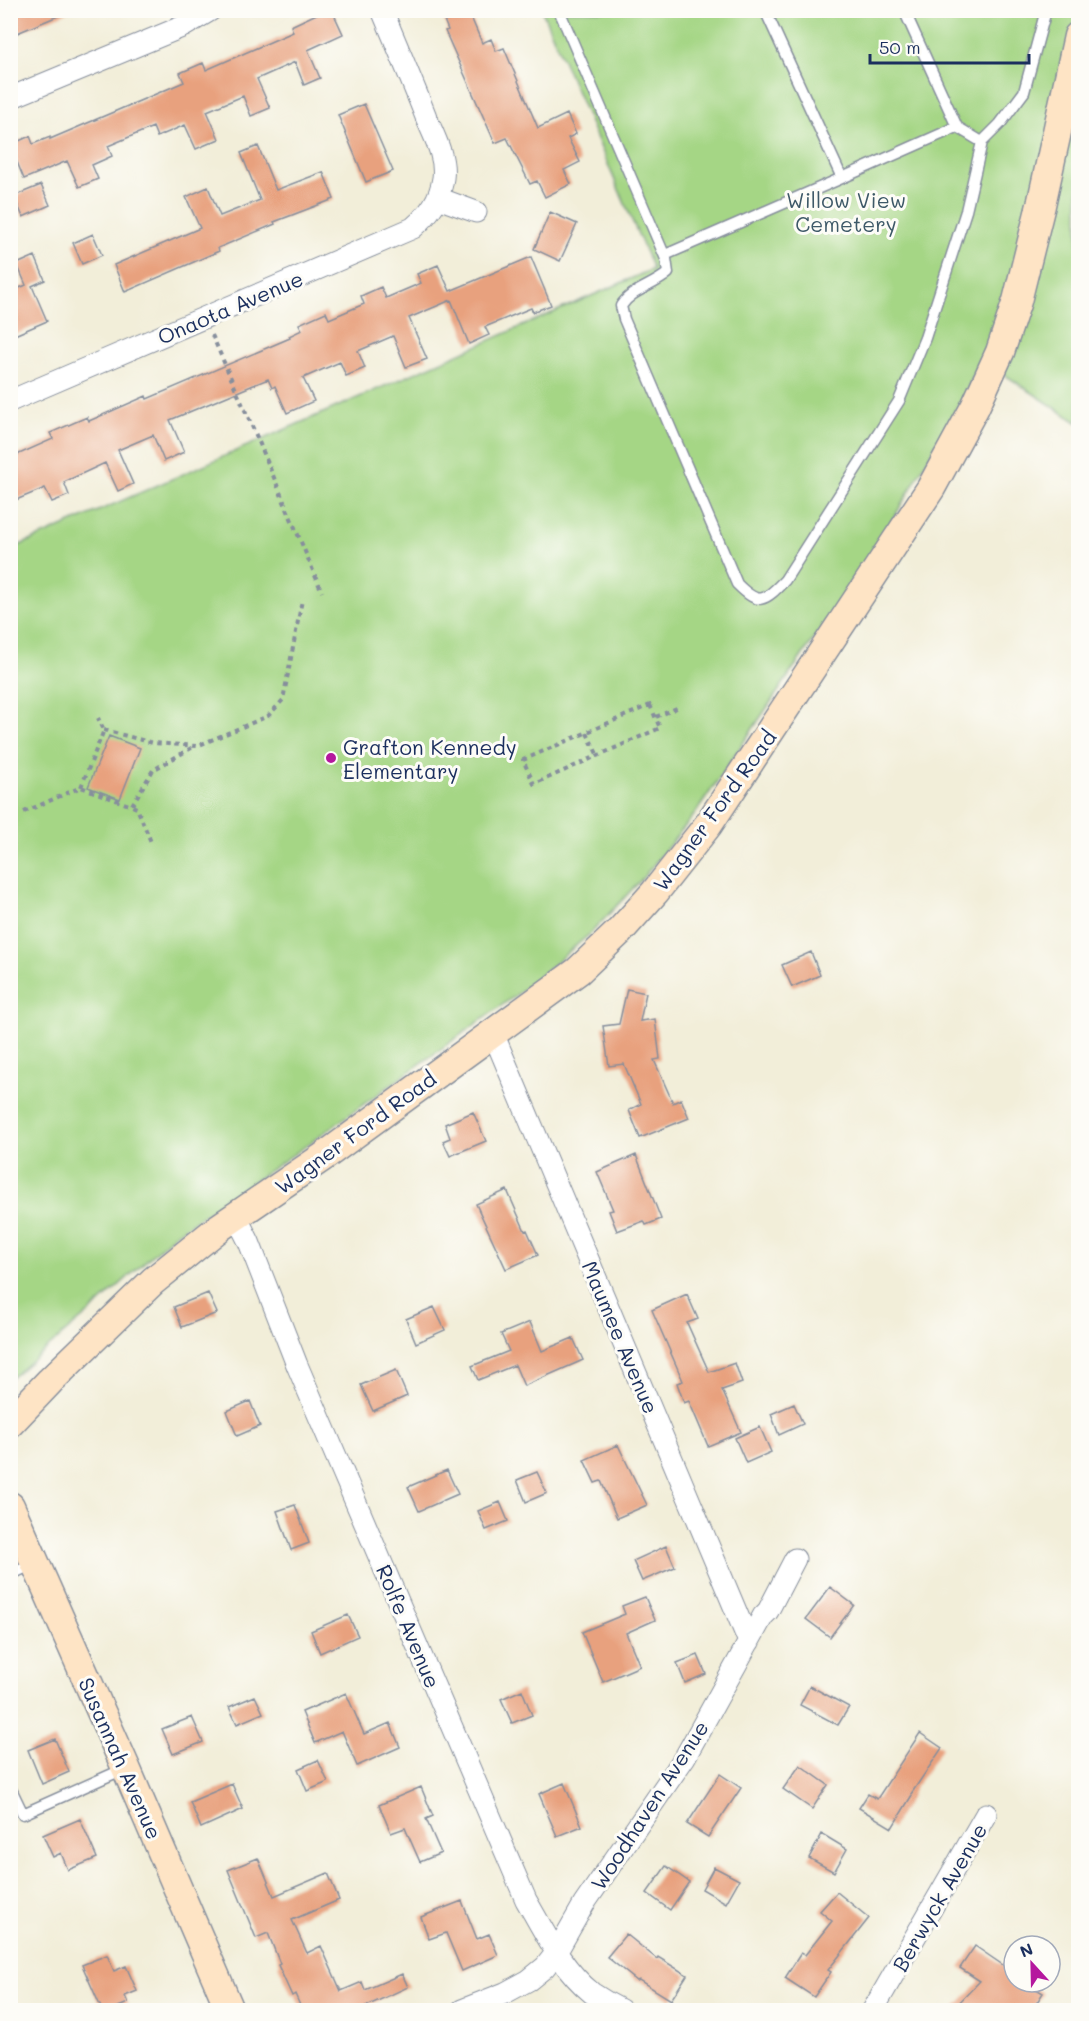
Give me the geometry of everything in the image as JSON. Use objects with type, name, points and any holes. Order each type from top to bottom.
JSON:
[{"type":"main road","name":"Wagner Ford Road","points":[[10,1423],[153,1281],[236,1216],[323,1157],[578,971],[620,931],[655,892],[708,825],[931,488],[975,408],[1000,352],[1017,301],[1041,205],[1078,36]]},
{"type":"main road","name":"Susannah Avenue","points":[[10,1506],[230,2010]]},
{"type":"street","points":[[10,98],[184,26],[211,10]]},
{"type":"street","points":[[382,10],[442,157],[443,177],[438,198],[476,212]]},
{"type":"street","name":"Onaota Avenue","points":[[10,401],[413,228],[428,214],[438,198]]},
{"type":"street","name":"Maumee Avenue","points":[[493,1033],[749,1642]]},
{"type":"street","name":"Rolfe Avenue","points":[[236,1216],[297,1365],[522,1889],[556,1953],[584,1986],[621,2010]]},
{"type":"street","name":"Woodhaven Avenue","points":[[462,2010],[505,1993],[529,1980],[556,1953],[584,1904],[685,1757],[795,1559]]},
{"type":"street","name":"Berwyck Avenue","points":[[873,2010],[987,1814]]},
{"type":"lane","points":[[559,10],[665,255],[668,273],[657,282],[627,296],[621,306],[624,319],[737,584],[751,597],[762,598],[773,593],[785,580],[898,401],[925,338],[966,211],[982,142],[1000,124],[1024,92],[1046,10]]},
{"type":"lane","points":[[765,10],[842,177]]},
{"type":"lane","points":[[904,10],[957,127],[982,142]]},
{"type":"lane","points":[[665,255],[957,127]]},
{"type":"lane","points":[[10,1575],[36,1563]]},
{"type":"lane","points":[[10,1787],[23,1814],[126,1768]]},
{"type":"path","points":[[204,317],[260,442],[322,592]]},
{"type":"path","points":[[132,805],[153,770],[197,746],[267,716],[283,700],[302,600]]},
{"type":"path","points":[[650,705],[660,728],[534,784],[523,760],[587,733],[650,705]]},
{"type":"path","points":[[656,717],[679,707]]},
{"type":"path","points":[[81,787],[104,730],[98,718]]},
{"type":"path","points":[[104,730],[153,743],[197,746]]},
{"type":"path","points":[[587,733],[598,756]]},
{"type":"path","points":[[24,812],[81,787],[137,808],[151,842]]},
{"type":"green space","name":"Willow View Cemetery","points":[[542,11],[1078,11],[1078,423],[981,359],[964,396],[884,535],[695,814],[641,880],[591,933],[519,993],[300,1150],[174,1235],[90,1312],[11,1378],[11,549],[653,269]]},
{"type":"building","points":[[10,10],[69,10],[70,11],[10,36]]},
{"type":"building","points":[[325,10],[332,10],[343,34],[308,50],[320,78],[304,85],[295,62],[257,79],[270,108],[251,116],[243,96],[207,111],[219,139],[196,149],[185,125],[157,137],[153,127],[108,146],[112,156],[92,165],[98,179],[79,187],[67,161],[24,179],[10,145],[30,136],[33,144],[50,137],[50,139],[184,82],[180,73],[203,63],[206,70],[293,32],[291,26]]},
{"type":"building","points":[[440,10],[468,10],[482,43],[491,39],[496,51],[504,48],[538,128],[567,114],[576,134],[568,138],[580,162],[564,170],[571,184],[545,197],[537,181],[530,184],[507,138],[495,143],[445,31],[448,30]]},
{"type":"building","points":[[364,104],[393,171],[366,182],[338,115]]},
{"type":"building","points":[[258,146],[276,190],[323,172],[334,199],[274,222],[275,224],[218,248],[219,251],[125,292],[114,265],[200,228],[186,197],[208,187],[220,216],[260,200],[241,153]]},
{"type":"building","points":[[41,185],[50,205],[23,217],[14,196]]},
{"type":"building","points":[[550,212],[577,224],[560,261],[534,249]]},
{"type":"building","points":[[93,234],[102,255],[82,264],[73,243]]},
{"type":"building","points":[[35,256],[45,280],[32,286],[47,321],[10,337],[10,292],[26,285],[17,264]]},
{"type":"building","points":[[531,257],[551,305],[533,312],[531,308],[485,327],[489,335],[469,344],[451,300],[409,318],[427,359],[406,367],[393,336],[358,351],[365,368],[346,376],[340,362],[303,378],[314,401],[287,413],[275,386],[272,388],[268,379],[170,420],[184,452],[164,461],[153,435],[118,450],[133,484],[118,491],[105,463],[64,482],[69,495],[52,502],[45,488],[16,500],[10,489],[10,458],[53,439],[50,433],[87,417],[89,421],[146,396],[147,399],[290,338],[289,336],[302,330],[299,324],[326,312],[329,319],[364,304],[361,296],[381,287],[386,298],[421,283],[417,274],[438,265],[450,291]]},
{"type":"building","points":[[109,736],[140,748],[120,799],[88,787]]},
{"type":"building","points":[[811,952],[820,975],[792,987],[782,965]]},
{"type":"building","points":[[627,989],[646,993],[640,1021],[655,1019],[660,1059],[654,1060],[673,1103],[681,1099],[689,1118],[640,1138],[629,1110],[641,1104],[624,1064],[609,1066],[603,1026],[619,1024]]},
{"type":"building","points":[[473,1112],[486,1141],[450,1156],[443,1141],[450,1138],[445,1124]]},
{"type":"building","points":[[636,1155],[661,1219],[646,1225],[644,1221],[617,1231],[609,1211],[613,1210],[597,1172]]},
{"type":"building","points":[[507,1190],[538,1255],[506,1269],[476,1204]]},
{"type":"building","points":[[208,1293],[217,1313],[182,1327],[174,1307]]},
{"type":"building","points":[[687,1294],[698,1319],[687,1323],[709,1372],[735,1363],[742,1383],[722,1390],[741,1432],[708,1446],[689,1401],[684,1403],[677,1383],[683,1381],[652,1310]]},
{"type":"building","points":[[434,1307],[445,1330],[416,1343],[406,1319]]},
{"type":"building","points":[[530,1322],[542,1351],[573,1338],[583,1360],[524,1386],[515,1365],[478,1380],[472,1366],[509,1351],[501,1334]]},
{"type":"building","points":[[396,1370],[407,1396],[373,1411],[361,1385]]},
{"type":"building","points":[[250,1401],[260,1426],[237,1436],[227,1411]]},
{"type":"building","points":[[794,1404],[803,1424],[779,1435],[771,1414]]},
{"type":"building","points":[[760,1427],[771,1452],[746,1463],[735,1438]]},
{"type":"building","points":[[618,1445],[647,1505],[617,1518],[601,1481],[595,1483],[584,1460]]},
{"type":"building","points":[[447,1470],[458,1494],[419,1511],[408,1487]]},
{"type":"building","points":[[537,1472],[547,1493],[526,1502],[517,1480]]},
{"type":"building","points":[[500,1502],[508,1521],[486,1530],[478,1511]]},
{"type":"building","points":[[295,1505],[309,1543],[291,1550],[277,1511]]},
{"type":"building","points":[[666,1546],[675,1567],[642,1581],[633,1561]]},
{"type":"building","points":[[830,1587],[854,1605],[830,1637],[806,1619]]},
{"type":"building","points":[[645,1597],[655,1620],[626,1633],[640,1666],[603,1682],[582,1632],[625,1614],[622,1606]]},
{"type":"building","points":[[348,1615],[358,1636],[320,1653],[311,1631]]},
{"type":"building","points":[[698,1655],[706,1674],[685,1683],[677,1663]]},
{"type":"building","points":[[810,1686],[849,1707],[838,1725],[800,1705]]},
{"type":"building","points":[[522,1690],[532,1715],[512,1723],[501,1699]]},
{"type":"building","points":[[346,1693],[364,1734],[390,1723],[400,1747],[357,1766],[342,1731],[315,1743],[302,1712]]},
{"type":"building","points":[[255,1696],[263,1713],[237,1724],[229,1707]]},
{"type":"building","points":[[192,1717],[203,1742],[173,1754],[162,1729]]},
{"type":"building","points":[[920,1733],[942,1748],[911,1794],[892,1828],[859,1808],[868,1794],[877,1799]]},
{"type":"building","points":[[55,1739],[69,1772],[42,1784],[28,1750]]},
{"type":"building","points":[[318,1760],[328,1782],[307,1791],[298,1769]]},
{"type":"building","points":[[800,1765],[828,1785],[812,1809],[783,1789]]},
{"type":"building","points":[[720,1774],[741,1788],[708,1837],[687,1824]]},
{"type":"building","points":[[564,1783],[582,1826],[557,1836],[539,1794]]},
{"type":"building","points":[[232,1784],[243,1809],[201,1828],[190,1802]]},
{"type":"building","points":[[421,1787],[433,1816],[426,1819],[441,1853],[420,1862],[405,1828],[391,1833],[379,1805]]},
{"type":"building","points":[[80,1819],[97,1858],[68,1870],[61,1853],[53,1857],[43,1835]]},
{"type":"building","points":[[822,1834],[847,1849],[834,1872],[809,1858]]},
{"type":"building","points":[[258,1858],[274,1896],[328,1873],[339,1900],[292,1920],[307,1953],[321,1946],[341,1991],[362,1982],[365,1990],[402,1974],[408,1987],[358,2010],[302,2010],[295,1994],[292,1996],[278,1965],[280,1964],[268,1933],[256,1938],[228,1870]]},
{"type":"building","points":[[666,1866],[689,1882],[670,1910],[647,1893]]},
{"type":"building","points":[[714,1867],[739,1880],[726,1903],[702,1889]]},
{"type":"building","points":[[837,1892],[869,1918],[828,1970],[831,1972],[814,1997],[785,1978],[801,1953],[805,1955],[832,1921],[820,1911]]},
{"type":"building","points":[[462,1901],[477,1939],[489,1934],[498,1955],[462,1971],[446,1933],[429,1939],[421,1917]]},
{"type":"building","points":[[626,1934],[657,1959],[658,1957],[687,1975],[671,2000],[639,1980],[637,1981],[607,1957]]},
{"type":"building","points":[[975,1946],[1002,1964],[1002,1994],[1042,1994],[1032,2010],[952,2010],[980,1981],[960,1968]]},
{"type":"building","points":[[107,1955],[114,1971],[126,1966],[137,1991],[125,1996],[128,2003],[111,2010],[102,2010],[82,1965]]},
{"type":"place","name":"Grafton Kennedy Elementary","points":[[331,758]]}]
